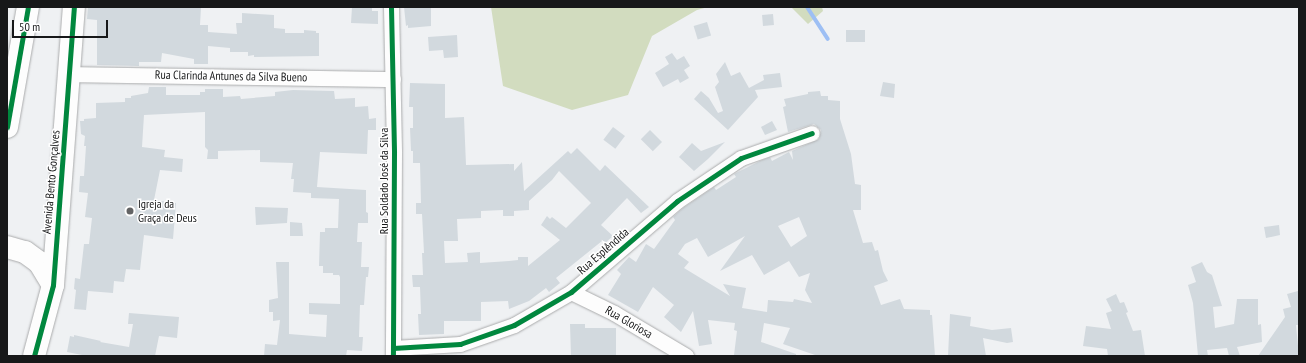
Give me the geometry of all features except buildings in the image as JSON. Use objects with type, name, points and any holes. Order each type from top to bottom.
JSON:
[{"type":"main road","points":[[7,127],[28,7]]},
{"type":"main road","name":"Avenida Bento Gonçalves","points":[[34,356],[53,285],[74,7]]},
{"type":"main road","points":[[7,247],[25,252],[39,262],[53,285]]},
{"type":"street","name":"Rua Soldado José da Silva","points":[[391,7],[393,79],[393,352]]},
{"type":"street","name":"Rua Clarinda Antunes da Silva Bueno","points":[[70,74],[393,79]]},
{"type":"street","name":"Rua Esplêndida","points":[[393,352],[460,344],[514,325],[571,292],[677,201],[741,158],[812,133]]},
{"type":"street","name":"Rua Gloriosa","points":[[571,292],[614,312],[686,356]]},
{"type":"green space","points":[[491,7],[708,7],[697,10],[652,36],[628,95],[572,110],[503,86]]},
{"type":"green space","points":[[791,7],[822,7],[823,11],[808,24]]},
{"type":"waterway","points":[[807,7],[828,39]]},
{"type":"cycle path","points":[[7,127],[28,7]]},
{"type":"cycle path","points":[[34,356],[53,285],[74,7]]},
{"type":"cycle path","points":[[391,7],[394,153],[393,356]]},
{"type":"cycle path","points":[[393,348],[460,344],[514,325],[571,292],[677,201],[741,158],[812,133]]},
{"type":"place","name":"Igreja da Graça de Deus","points":[[130,211]]}]
